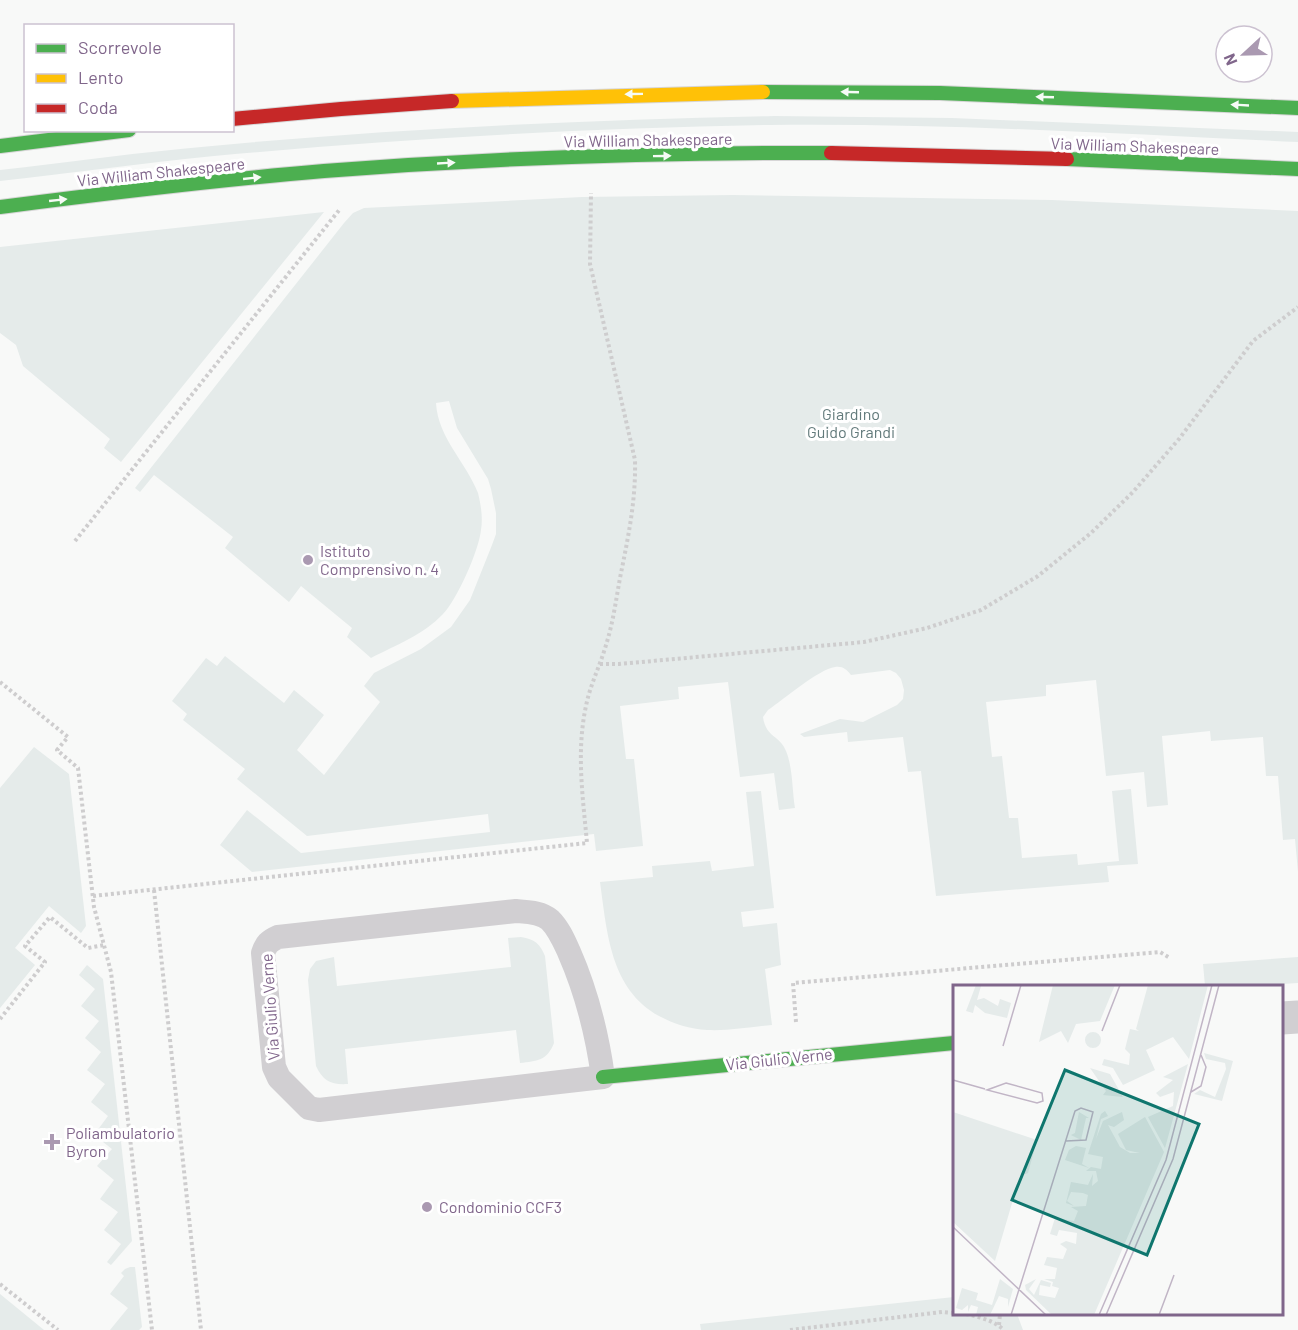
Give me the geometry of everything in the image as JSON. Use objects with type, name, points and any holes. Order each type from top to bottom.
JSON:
[{"type":"main road","points":[[234,119],[419,102],[570,96],[821,91],[1075,98],[1298,108]]},
{"type":"main road","points":[[0,146],[113,132]]},
{"type":"main road","name":"Via William Shakespeare","points":[[0,207],[254,178],[426,164],[604,157],[957,155],[1298,169]]},
{"type":"main road","name":"Via Giulio Verne","points":[[603,1077],[953,1043]]},
{"type":"street","points":[[1283,1018],[1298,1017]]},
{"type":"lane","name":"Via Giulio Verne","points":[[516,911],[534,912],[550,919],[561,934],[574,964],[592,1014],[603,1077],[319,1110],[309,1108],[279,1078],[274,1067],[263,953],[265,946],[278,937],[516,911]]},
{"type":"path","points":[[93,896],[587,843],[580,758],[586,706],[611,626],[633,510],[635,487],[634,460],[590,264],[591,186]]},
{"type":"path","points":[[75,541],[344,205]]},
{"type":"path","points":[[600,664],[847,644],[896,636],[981,610],[1038,576],[1091,534],[1179,439],[1253,340],[1298,307]]},
{"type":"path","points":[[0,682],[68,737],[57,750],[78,768],[93,896],[111,972],[152,1330]]},
{"type":"path","points":[[154,890],[201,1330]]},
{"type":"path","points":[[0,1019],[45,962],[25,946],[50,916],[88,948],[104,945]]},
{"type":"path","points":[[796,1030],[793,983],[1160,952],[1170,958]]},
{"type":"path","points":[[0,1284],[58,1330]]},
{"type":"path","points":[[790,1330],[942,1312],[953,1313]]},
{"type":"path","points":[[970,1315],[982,1318],[1004,1330]]},
{"type":"path","points":[[999,1326],[1000,1315]]},
{"type":"green space","points":[[774,116],[952,118],[1298,132],[1298,142],[967,127],[700,126],[491,135],[353,144],[187,159],[0,181],[0,170],[159,151],[352,134],[493,126]]},
{"type":"green space","name":"Giardino Guido Grandi","points":[[733,195],[1052,200],[1298,211],[1298,872],[1295,839],[1283,840],[1278,776],[1266,776],[1263,737],[1211,741],[1210,731],[1162,736],[1168,805],[1147,807],[1144,772],[1106,776],[1096,680],[1046,685],[1046,696],[986,702],[992,757],[1002,756],[1009,818],[1018,818],[1022,858],[1077,854],[1078,865],[1119,861],[1112,791],[1131,789],[1138,864],[1107,866],[1109,882],[936,896],[921,771],[908,772],[903,737],[848,742],[847,732],[804,737],[800,734],[840,719],[863,722],[897,705],[903,699],[904,690],[901,679],[890,670],[851,675],[844,668],[838,667],[828,669],[811,679],[768,710],[763,717],[767,729],[786,751],[795,808],[779,810],[774,773],[740,777],[728,682],[678,687],[679,699],[620,706],[626,759],[634,759],[643,846],[596,851],[594,834],[252,872],[220,845],[247,810],[301,853],[490,832],[488,814],[307,836],[237,779],[245,769],[183,720],[187,714],[172,701],[206,658],[217,666],[225,656],[284,703],[294,690],[324,715],[297,750],[324,775],[380,702],[364,686],[374,673],[421,649],[451,627],[470,600],[496,534],[496,513],[488,479],[457,428],[449,401],[436,403],[438,416],[447,439],[478,493],[482,516],[479,539],[461,587],[443,614],[418,634],[371,658],[347,637],[352,628],[301,586],[289,602],[225,548],[233,537],[154,475],[140,492],[135,488],[344,223],[353,213],[364,208],[582,197]]},
{"type":"green space","points":[[324,212],[121,462],[104,448],[110,439],[23,366],[16,345],[0,333],[0,247]]},
{"type":"green space","points":[[34,747],[69,774],[86,926],[81,933],[49,906],[15,948],[35,965],[0,1008],[0,788]]},
{"type":"green space","points":[[761,791],[774,908],[741,912],[743,927],[777,923],[781,965],[765,969],[772,1025],[707,1030],[676,1024],[643,1005],[630,991],[621,975],[609,939],[600,882],[653,877],[652,866],[710,861],[712,871],[754,866],[746,792]]},
{"type":"green space","points":[[521,937],[536,943],[545,956],[554,1043],[545,1057],[520,1063],[516,1030],[345,1049],[348,1084],[328,1081],[319,1071],[316,1066],[308,980],[310,969],[316,961],[334,957],[337,986],[511,967],[508,938]]},
{"type":"green space","points":[[1298,957],[1298,983],[1205,985],[1203,964]]},
{"type":"green space","points":[[87,965],[103,979],[132,1241],[111,1265],[107,1262],[121,1244],[104,1230],[118,1212],[100,1199],[114,1180],[97,1166],[112,1149],[94,1135],[108,1116],[91,1102],[105,1084],[87,1070],[101,1052],[85,1038],[99,1021],[81,1006],[95,989],[79,975]]},
{"type":"green space","points":[[130,1267],[135,1267],[142,1327],[139,1330],[110,1330],[128,1308],[110,1294],[124,1276],[121,1273]]},
{"type":"green space","points":[[0,1294],[44,1330],[0,1330]]},
{"type":"green space","points":[[953,1297],[953,1315],[1017,1315],[1023,1330],[701,1330],[700,1324]]},
{"type":"traffic: fast","points":[[763,92],[940,93],[1298,108]]},
{"type":"traffic: fast","points":[[0,146],[113,132]]},
{"type":"traffic: fast","points":[[0,207],[202,183],[387,166],[578,157],[831,153]]},
{"type":"traffic: fast","points":[[1067,159],[1298,169]]},
{"type":"traffic: fast","points":[[603,1077],[953,1043]]},
{"type":"traffic: slow","points":[[452,101],[763,92]]},
{"type":"traffic: jam","points":[[234,119],[452,101]]},
{"type":"traffic: jam","points":[[831,153],[1067,159]]},
{"type":"place","name":"Istituto Comprensivo n. 4","points":[[308,560]]},
{"type":"place","name":"Poliambulatorio Byron","points":[[52,1142]]},
{"type":"place","name":"Condominio CCF3","points":[[427,1207]]}]
